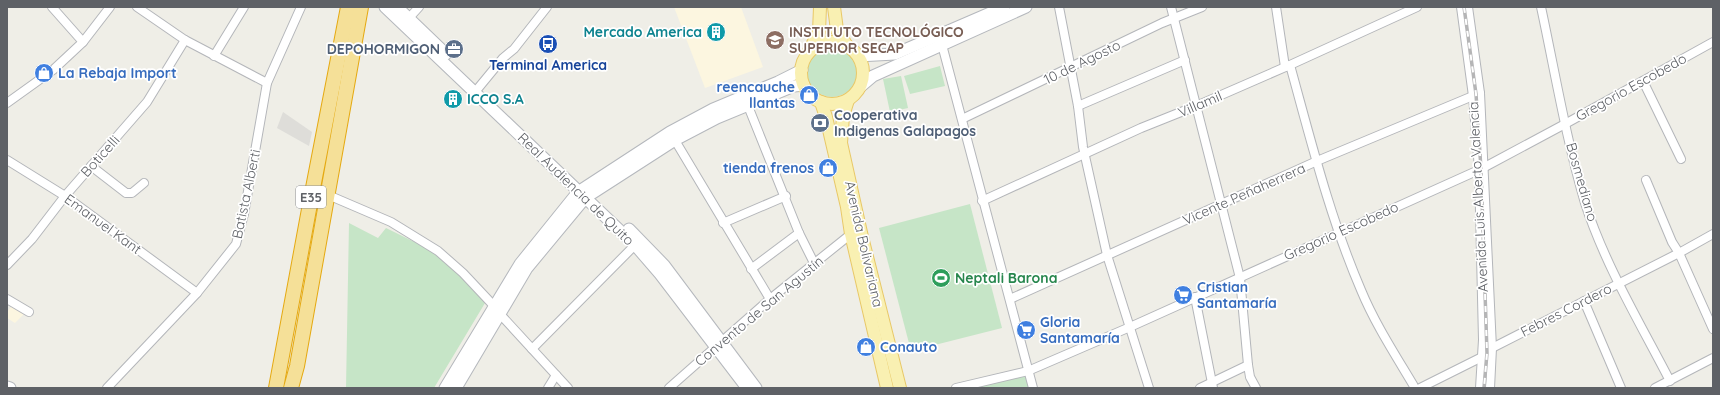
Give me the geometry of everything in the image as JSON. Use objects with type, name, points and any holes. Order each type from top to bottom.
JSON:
[{"type":"highway","name":"E35","points":[[276,388],[348,7]]},
{"type":"highway","name":"E35","points":[[291,388],[297,366],[361,7]]},
{"type":"main road","points":[[820,7],[818,32],[806,57],[802,70],[804,85],[810,95],[821,102],[830,104],[848,100]]},
{"type":"main road","points":[[834,7],[837,30],[847,46],[858,56],[864,71],[860,87]]},
{"type":"main road","points":[[806,57],[818,46],[825,43],[833,42],[847,46]]},
{"type":"main road","name":"Avenida Bolivariana","points":[[860,87],[848,100],[843,116],[841,142],[862,237],[900,388]]},
{"type":"main road","name":"Avenida Bolivariana","points":[[821,102],[826,117],[847,207],[851,234],[887,388]]},
{"type":"street","points":[[52,7],[83,42]]},
{"type":"street","points":[[7,103],[53,70],[83,42],[110,7]]},
{"type":"street","points":[[137,7],[185,40],[266,83]]},
{"type":"street","points":[[214,56],[244,7]]},
{"type":"street","name":"Batista Alberti","points":[[107,388],[197,293],[236,244],[244,214],[266,83],[301,7]]},
{"type":"street","name":"Real Audiencia de Quito","points":[[385,7],[400,13],[635,245],[756,388]]},
{"type":"street","points":[[400,13],[419,7]]},
{"type":"street","points":[[477,89],[503,58],[514,49],[547,7]]},
{"type":"street","points":[[860,87],[873,76],[1004,7]]},
{"type":"street","points":[[858,56],[895,54],[941,40],[1026,7]]},
{"type":"street","points":[[1059,7],[1078,106],[1085,153],[1107,255],[1149,388]]},
{"type":"street","points":[[1171,7],[1240,278],[1248,365],[1250,377],[1256,388]]},
{"type":"street","name":"10 de Agosto","points":[[962,119],[1174,18],[1202,7]]},
{"type":"street","points":[[1276,7],[1287,66],[1339,233],[1361,291],[1374,318],[1415,388]]},
{"type":"street","name":"Villamil","points":[[982,201],[1141,128],[1196,106],[1417,7]]},
{"type":"street","name":"Avenida Luis Alberto Valencia","points":[[1461,7],[1477,95]]},
{"type":"street","name":"Avenida Luis Alberto Valencia","points":[[1468,7],[1477,95],[1492,348],[1490,388]]},
{"type":"street","name":"Bosmediano","points":[[1541,7],[1565,124],[1585,203],[1598,238],[1619,283],[1670,381]]},
{"type":"street","name":"Boticelli","points":[[7,265],[32,239],[65,196],[147,102],[185,40]]},
{"type":"street","points":[[941,40],[982,201],[1010,299],[1033,388]]},
{"type":"street","name":"Gregorio Escobedo","points":[[956,388],[1028,371],[1339,233],[1481,168],[1643,82],[1713,42]]},
{"type":"street","points":[[1078,106],[1185,60]]},
{"type":"street","points":[[445,388],[497,310],[584,193],[713,109],[778,82],[802,70]]},
{"type":"street","points":[[1643,82],[1680,159]]},
{"type":"street","points":[[672,136],[794,86],[804,85]]},
{"type":"street","name":"Vicente Peñaherrera","points":[[1010,299],[1317,161],[1477,95]]},
{"type":"street","points":[[748,106],[800,233],[814,263]]},
{"type":"street","points":[[672,136],[770,299]]},
{"type":"street","name":"Emanuel Kant","points":[[7,160],[65,196],[197,293]]},
{"type":"street","points":[[91,166],[126,193],[132,193],[144,183]]},
{"type":"street","name":"Avenida Luis Alberto Valencia","points":[[1480,388],[1483,340],[1481,168]]},
{"type":"street","points":[[1646,180],[1672,242],[1713,329]]},
{"type":"street","points":[[312,193],[328,195],[391,222],[438,251],[463,273],[568,388]]},
{"type":"street","name":"Real Audiencia de Quito","points":[[584,193],[642,241],[664,264],[720,344],[747,388]]},
{"type":"street","points":[[723,223],[786,196]]},
{"type":"street","points":[[751,269],[800,233]]},
{"type":"street","name":"Convento de San Agustín","points":[[669,388],[770,299],[851,234]]},
{"type":"street","name":"Febres Cordero","points":[[1420,388],[1482,357],[1492,348],[1713,234]]},
{"type":"street","points":[[532,349],[635,245]]},
{"type":"street","points":[[1195,297],[1212,386]]},
{"type":"street","points":[[7,299],[29,312]]},
{"type":"street","points":[[1584,301],[1621,388]]},
{"type":"street","points":[[456,388],[497,310]]},
{"type":"street","points":[[1655,388],[1713,358]]},
{"type":"street","points":[[1200,388],[1212,386],[1248,365]]},
{"type":"street","points":[[548,388],[556,375]]},
{"type":"shaded area","name":"Mercado America","points":[[674,7],[741,7],[763,67],[705,88]]},
{"type":"shaded area","points":[[283,112],[312,132],[309,146],[277,128]]},
{"type":"shaded area","points":[[12,306],[25,313],[15,323],[7,318],[7,312]]},
{"type":"green space","points":[[832,47],[841,49],[852,58],[857,72],[855,81],[846,92],[832,97],[823,95],[812,86],[807,72],[809,63],[818,52]]},
{"type":"green space","points":[[940,66],[945,86],[910,94],[904,76]]},
{"type":"green space","points":[[901,76],[908,108],[890,112],[883,79]]},
{"type":"green space","name":"Neptali Barona","points":[[970,204],[1002,328],[911,351],[879,228]]},
{"type":"green space","points":[[349,223],[378,238],[386,228],[443,256],[485,303],[434,388],[346,388]]},
{"type":"green space","points":[[1029,372],[1034,388],[952,388]]},
{"type":"railway","points":[[1464,7],[1476,94],[1481,169],[1487,353],[1484,388]]},
{"type":"place","name":"Mercado America","points":[[716,32]]},
{"type":"place","name":"INSTITUTO TECNOLÓGICO SUPERIOR SECAP","points":[[775,40]]},
{"type":"place","name":"Terminal America","points":[[548,44]]},
{"type":"place","name":"DEPOHORMIGON","points":[[454,49]]},
{"type":"place","name":"La Rebaja Import","points":[[44,73]]},
{"type":"place","name":"reencauche llantas","points":[[809,95]]},
{"type":"place","name":"ICCO S.A","points":[[453,99]]},
{"type":"place","name":"Cooperativa Indigenas Galapagos","points":[[820,123]]},
{"type":"place","name":"tienda frenos","points":[[828,168]]},
{"type":"place","name":"Neptali Barona","points":[[941,278]]},
{"type":"place","name":"Cristian Santamaría","points":[[1183,295]]},
{"type":"place","name":"Gloria Santamaría","points":[[1026,330]]},
{"type":"place","name":"Conauto","points":[[866,347]]}]
